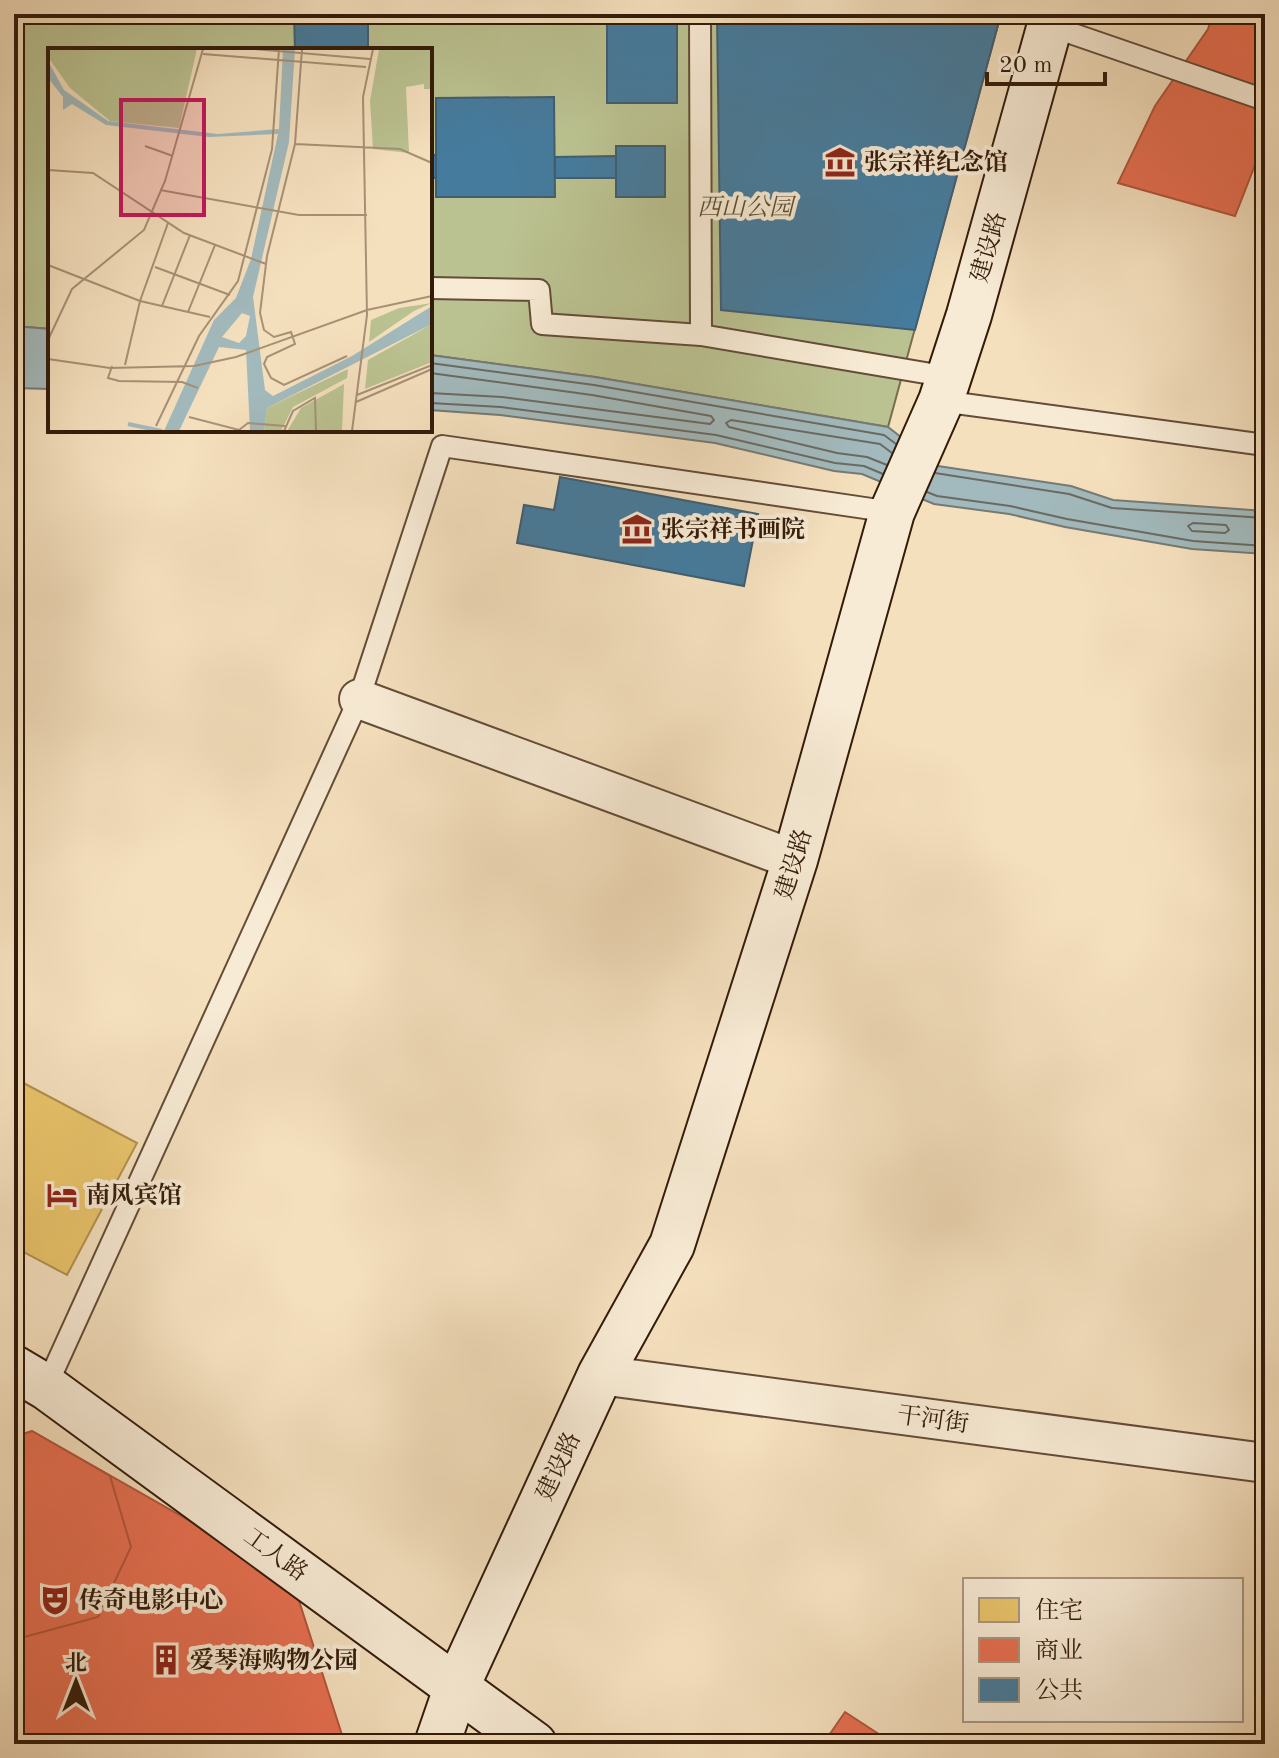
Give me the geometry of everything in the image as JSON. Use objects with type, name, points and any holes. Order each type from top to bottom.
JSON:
[{"type":"street","name":"建设路","points":[[437,1744],[457,1686],[600,1375],[672,1245],[795,860],[892,512],[945,389],[969,315],[1051,20]]},
{"type":"street","points":[[359,699],[795,860]]},
{"type":"street","name":"干河街","points":[[600,1375],[1265,1463]]},
{"type":"street","name":"工人路","points":[[30,1378],[534,1744]]},
{"type":"lane","points":[[700,14],[701,335]]},
{"type":"lane","points":[[1051,20],[1265,100]]},
{"type":"lane","points":[[432,288],[539,290],[542,324],[701,335],[945,389],[1265,445]]},
{"type":"lane","points":[[30,1378],[359,699],[442,446],[892,512]]},
{"type":"green space","name":"西山公园","points":[[14,14],[1001,14],[888,427],[595,377],[432,355],[432,48],[48,48],[48,329],[14,326]]},
{"type":"water","points":[[14,326],[48,329],[48,389],[14,388]]},
{"type":"water","points":[[432,355],[595,377],[888,427],[938,466],[1071,486],[1113,500],[1265,511],[1265,554],[1192,549],[1009,514],[934,504],[862,474],[834,471],[715,443],[500,415],[432,410]]},
{"type":"building: 住宅","name":"南风宾馆","points":[[14,1078],[137,1143],[67,1275],[14,1247]]},
{"type":"building: 商业","points":[[1212,14],[1265,14],[1265,145],[1235,216],[1118,183],[1155,106],[1208,29]]},
{"type":"building: 商业","name":"爱琴海购物公园","points":[[32,1431],[292,1579],[344,1741],[342,1744],[14,1744],[14,1437]]},
{"type":"building: 商业","points":[[32,1431],[110,1476],[131,1547],[98,1617],[17,1639],[14,1638],[14,1437]]},
{"type":"building: 商业","points":[[845,1712],[894,1744],[823,1744]]},
{"type":"building: 公共","points":[[294,14],[368,14],[368,48],[295,48]]},
{"type":"building: 公共","points":[[607,14],[677,14],[677,103],[607,103]]},
{"type":"building: 公共","name":"张宗祥纪念馆","points":[[717,14],[1001,14],[915,330],[721,310]]},
{"type":"building: 公共","points":[[554,97],[555,197],[436,197],[436,98]]},
{"type":"building: 公共","points":[[616,146],[665,146],[665,197],[616,197]]},
{"type":"building: 公共","points":[[432,155],[436,155],[436,178],[432,178]]},
{"type":"building: 公共","points":[[616,156],[616,178],[555,178],[555,157]]},
{"type":"building: 公共","name":"张宗祥书画院","points":[[560,477],[758,514],[744,586],[517,543],[524,505],[554,510]]},
{"type":"place","name":"张宗祥纪念馆","points":[[840,162]]},
{"type":"place","name":"张宗祥书画院","points":[[637,529]]},
{"type":"place","name":"南风宾馆","points":[[62,1195]]},
{"type":"place","name":"传奇电影中心","points":[[55,1600]]},
{"type":"place","name":"爱琴海购物公园","points":[[166,1660]]}]
